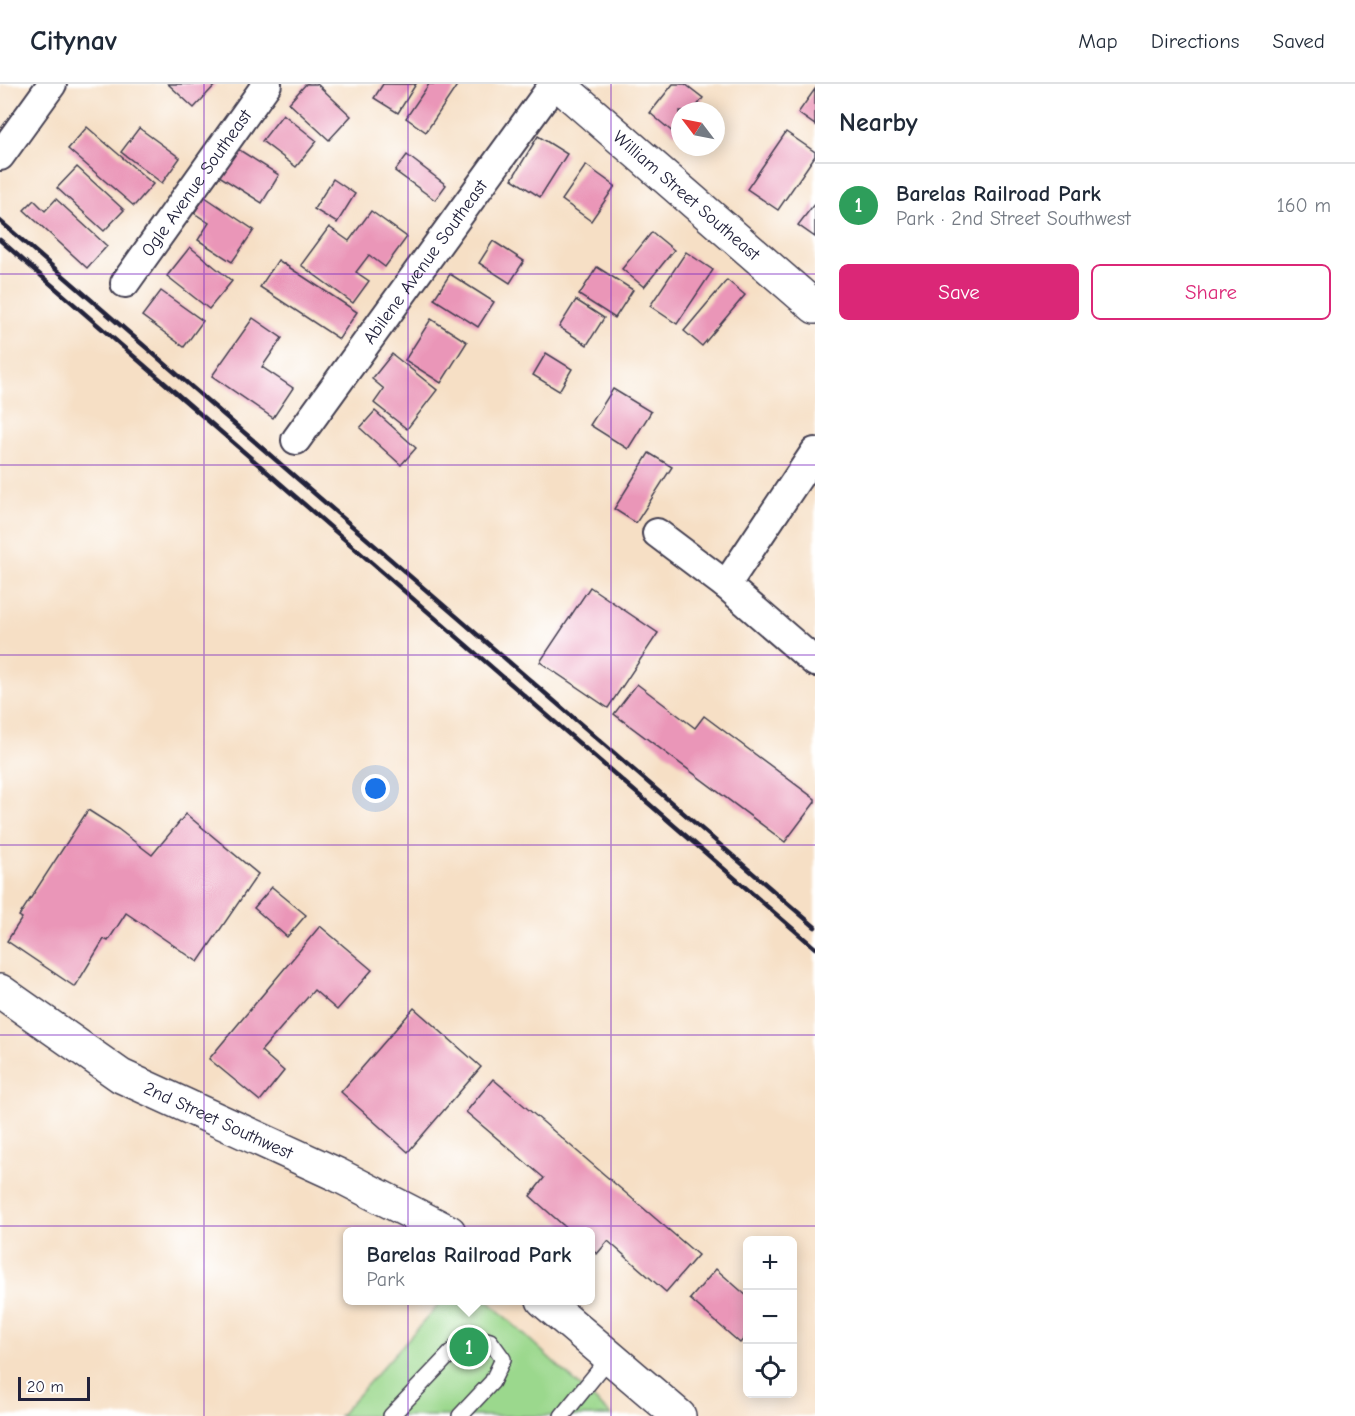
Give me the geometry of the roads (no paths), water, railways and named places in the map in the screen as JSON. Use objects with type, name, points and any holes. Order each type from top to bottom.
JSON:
[{"type":"main road","name":"William Street Southeast","points":[[556,84],[815,307]]},
{"type":"main road","name":"2nd Street Southwest","points":[[0,991],[121,1077],[338,1175],[439,1227]]},
{"type":"main road","points":[[549,1305],[680,1416]]},
{"type":"street","points":[[0,156],[52,84]]},
{"type":"street","name":"Ogle Avenue Southeast","points":[[125,283],[267,84]]},
{"type":"street","name":"Abilene Avenue Southeast","points":[[297,440],[556,84]]},
{"type":"street","points":[[726,585],[815,452]]},
{"type":"street","points":[[657,532],[726,585],[815,662]]},
{"type":"lane","points":[[391,1416],[468,1335],[490,1341],[503,1359],[492,1382],[460,1416]]},
{"type":"lane","points":[[562,1416],[610,1357]]},
{"type":"railway","points":[[0,221],[815,927]]},
{"type":"railway","points":[[0,240],[815,948]]},
{"type":"place","name":"Barelas Railroad Park","points":[[469,1347]]}]
